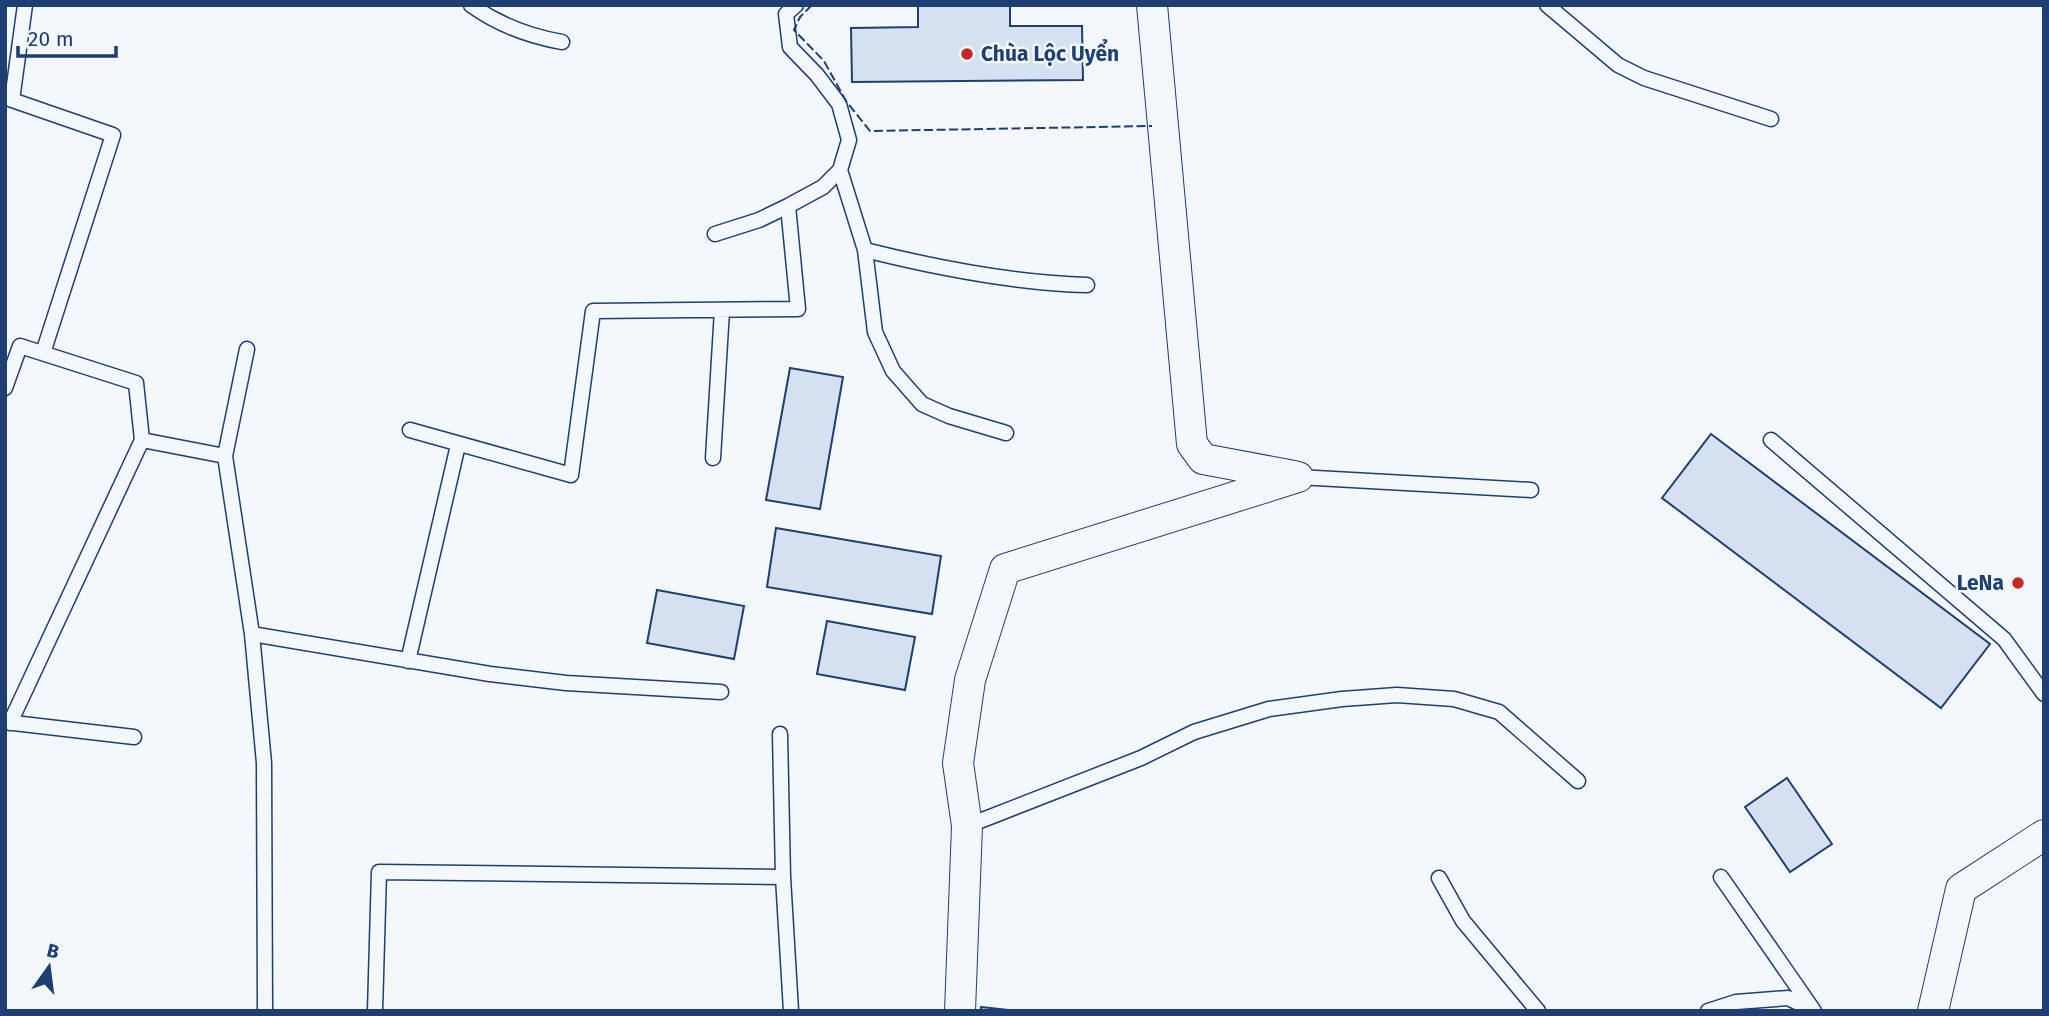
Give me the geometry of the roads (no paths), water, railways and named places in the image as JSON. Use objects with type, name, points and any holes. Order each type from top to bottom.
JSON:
[{"type":"street","points":[[1152,5],[1192,444],[1203,459],[1298,477]]},
{"type":"street","points":[[960,1011],[967,827],[958,763],[970,680],[1005,569],[1298,477]]},
{"type":"street","points":[[1933,1011],[1961,888],[2044,835]]},
{"type":"lane","points":[[25,5],[12,100],[113,135],[43,353]]},
{"type":"lane","points":[[471,5],[492,20],[532,36],[562,42]]},
{"type":"lane","points":[[715,234],[759,220],[788,206],[822,187],[840,170],[849,140],[839,104],[817,75],[790,47],[786,15],[796,5]]},
{"type":"lane","points":[[1547,5],[1618,65],[1644,78],[1771,119]]},
{"type":"lane","points":[[840,170],[865,250],[875,332],[893,371],[922,404],[949,416],[1006,433]]},
{"type":"lane","points":[[410,430],[571,475],[593,311],[798,309],[788,206]]},
{"type":"lane","points":[[865,250],[907,261],[1042,284],[1087,285]]},
{"type":"lane","points":[[713,458],[722,310]]},
{"type":"lane","points":[[5,388],[20,346],[136,383],[142,440],[8,723],[134,737]]},
{"type":"lane","points":[[247,349],[225,456],[253,634],[264,763],[265,1011]]},
{"type":"lane","points":[[142,440],[225,456]]},
{"type":"lane","points":[[1771,440],[2004,639],[2044,694]]},
{"type":"lane","points":[[408,661],[458,445]]},
{"type":"lane","points":[[1298,477],[1531,490]]},
{"type":"lane","points":[[253,634],[490,674],[566,683],[721,692]]},
{"type":"lane","points":[[967,827],[1141,758],[1194,732],[1269,709],[1342,699],[1397,695],[1454,699],[1499,712],[1578,781]]},
{"type":"lane","points":[[780,734],[783,877],[791,1011]]},
{"type":"lane","points":[[375,1011],[379,872],[783,877]]},
{"type":"lane","points":[[1721,877],[1814,1011]]},
{"type":"lane","points":[[1439,878],[1463,921],[1538,1011]]},
{"type":"lane","points":[[1708,1011],[1736,1002],[1788,998],[1797,1000],[1814,1011]]},
{"type":"place","name":"Chùa Lộc Uyển","points":[[967,54]]},
{"type":"place","name":"LeNa","points":[[2018,583]]}]
